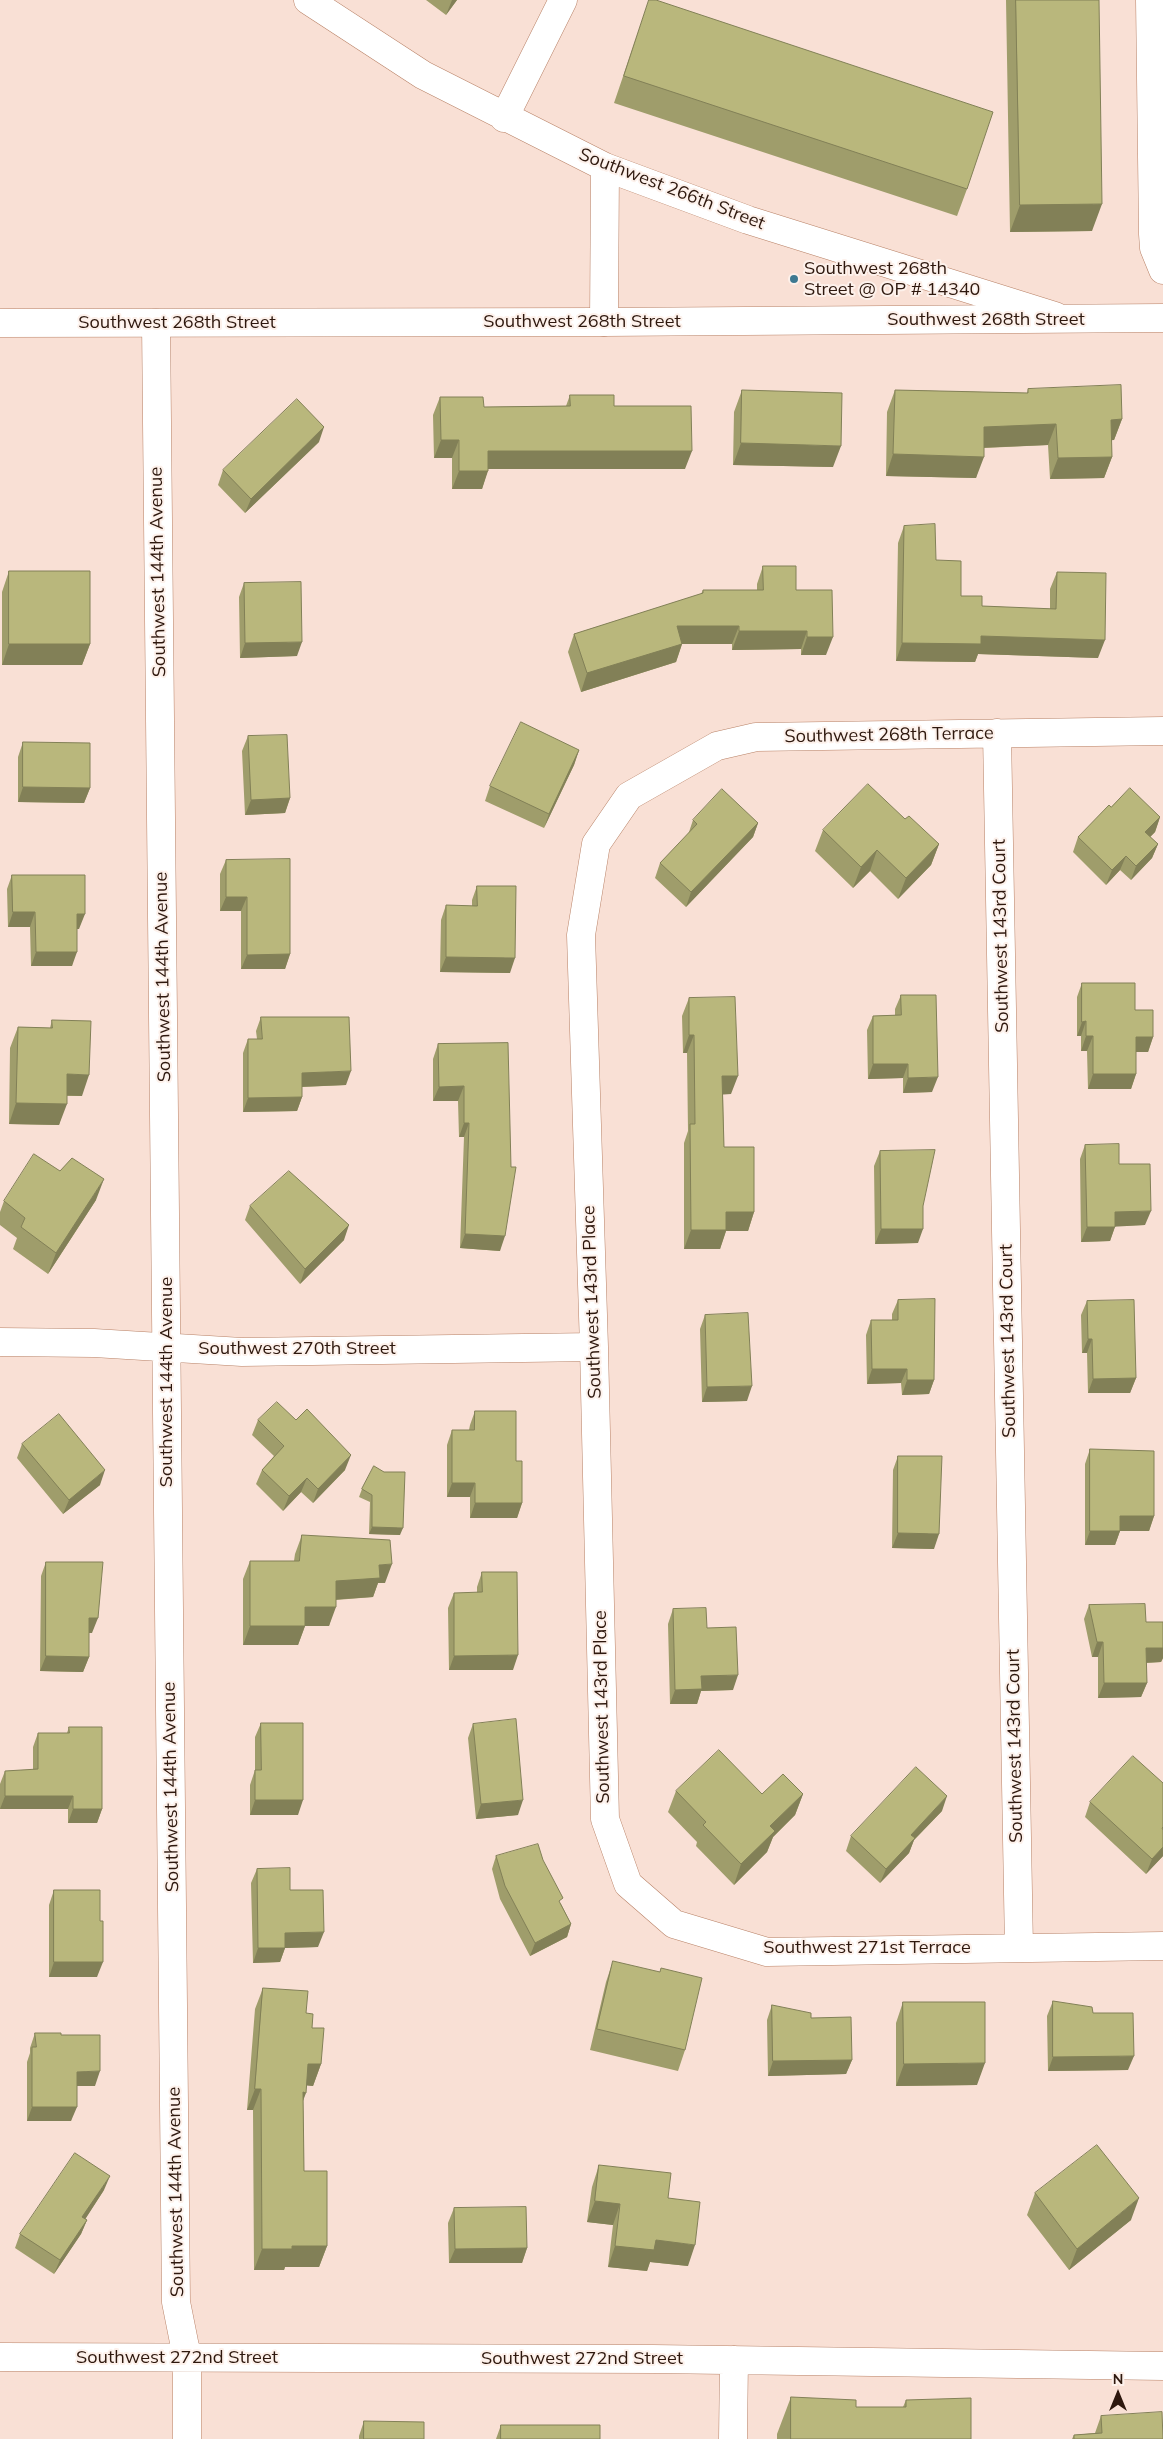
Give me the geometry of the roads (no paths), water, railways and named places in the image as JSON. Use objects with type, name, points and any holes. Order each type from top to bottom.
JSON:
[{"type":"street","name":"Southwest 266th Street","points":[[308,0],[423,75],[504,118],[605,167],[748,220],[1063,319]]},
{"type":"street","points":[[504,118],[563,0]]},
{"type":"street","points":[[1150,0],[1153,234],[1154,248],[1163,270]]},
{"type":"street","points":[[604,322],[605,167]]},
{"type":"street","name":"Southwest 268th Street","points":[[0,323],[604,322],[1163,318]]},
{"type":"street","name":"Southwest 144th Avenue","points":[[156,323],[176,2302],[187,2358],[187,2439]]},
{"type":"street","name":"Southwest 268th Terrace","points":[[629,796],[717,746],[756,737],[1163,731]]},
{"type":"street","name":"Southwest 143rd Court","points":[[997,733],[1019,1948]]},
{"type":"street","name":"Southwest 143rd Place","points":[[605,1819],[594,1347],[581,935],[596,844],[629,796]]},
{"type":"street","name":"Southwest 270th Street","points":[[0,1342],[94,1343],[242,1352],[594,1347]]},
{"type":"street","name":"Southwest 271st Terrace","points":[[605,1819],[628,1884],[674,1924],[767,1952],[1163,1946]]},
{"type":"street","name":"Southwest 272nd Street","points":[[0,2358],[734,2360],[1163,2366]]},
{"type":"street","points":[[734,2360],[734,2439]]},
{"type":"place","name":"Southwest 268th Street @ OP # 14340","points":[[794,279]]}]
